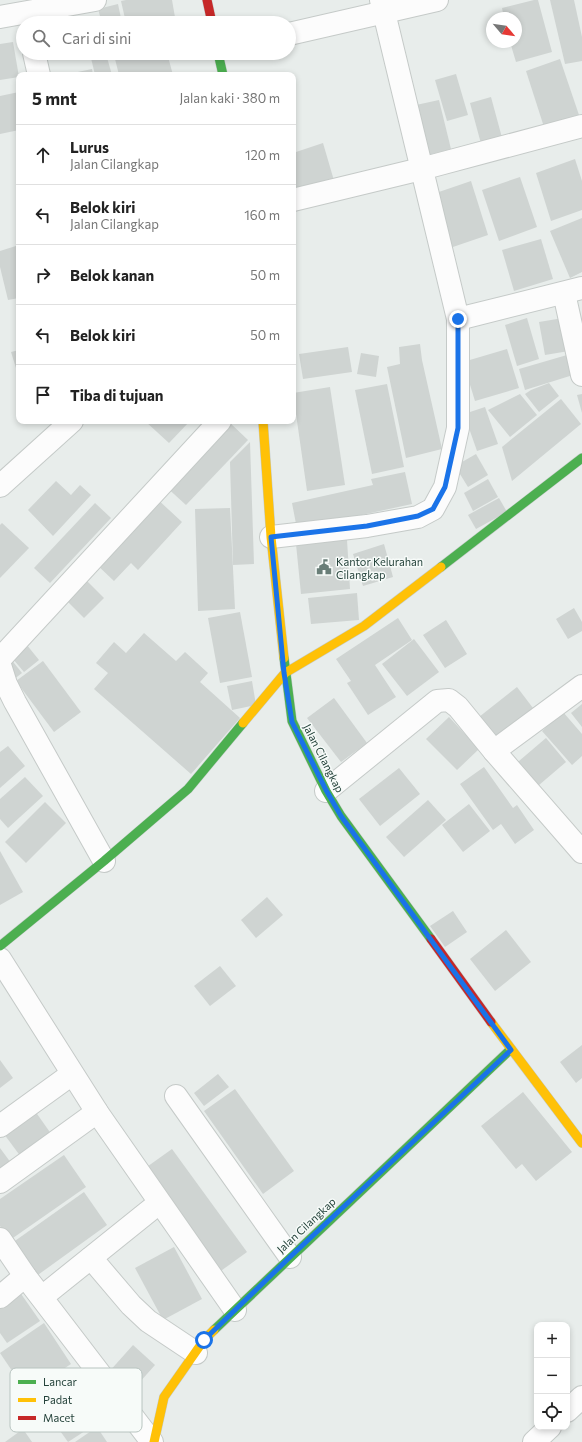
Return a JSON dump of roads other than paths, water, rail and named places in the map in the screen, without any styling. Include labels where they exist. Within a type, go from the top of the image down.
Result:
[{"type":"street","points":[[0,17],[95,0]]},
{"type":"street","points":[[207,0],[210,16]]},
{"type":"street","points":[[296,32],[383,6],[437,0]]},
{"type":"street","points":[[271,537],[367,526],[418,516],[433,509],[445,487],[458,428],[458,319],[383,6]]},
{"type":"street","points":[[36,60],[38,72]]},
{"type":"street","points":[[220,60],[222,72]]},
{"type":"street","points":[[296,199],[421,169],[582,126]]},
{"type":"street","points":[[458,319],[573,291],[582,375]]},
{"type":"street","points":[[0,486],[69,424]]},
{"type":"street","points":[[0,659],[217,424]]},
{"type":"street","name":"Jalan Cilangkap","points":[[263,424],[271,537],[284,673],[292,722],[326,790],[341,816],[511,1050],[582,1143]]},
{"type":"street","points":[[0,946],[104,862],[188,788],[284,673],[364,626],[582,458]]},
{"type":"street","points":[[0,666],[6,684],[15,702],[104,862]]},
{"type":"street","points":[[494,751],[582,686]]},
{"type":"street","points":[[326,790],[437,701],[449,700],[458,707],[494,751],[582,852]]},
{"type":"street","points":[[0,959],[97,1112],[235,1310]]},
{"type":"street","name":"Jalan Cilangkap","points":[[153,1442],[164,1398],[204,1340],[290,1257],[511,1050]]},
{"type":"street","points":[[0,1126],[72,1074]]},
{"type":"street","points":[[176,1096],[290,1257]]},
{"type":"street","points":[[0,1182],[97,1112]]},
{"type":"street","points":[[42,1297],[160,1203]]},
{"type":"street","points":[[0,1239],[25,1276],[96,1368]]},
{"type":"street","points":[[91,1258],[131,1305],[148,1321],[196,1353]]},
{"type":"street","points":[[0,1296],[25,1276]]},
{"type":"street","points":[[570,1408],[582,1397]]},
{"type":"street","points":[[142,1428],[153,1442]]},
{"type":"street","points":[[534,1442],[547,1430]]},
{"type":"place","name":"Kantor Kelurahan Cilangkap","points":[[324,567]]}]
